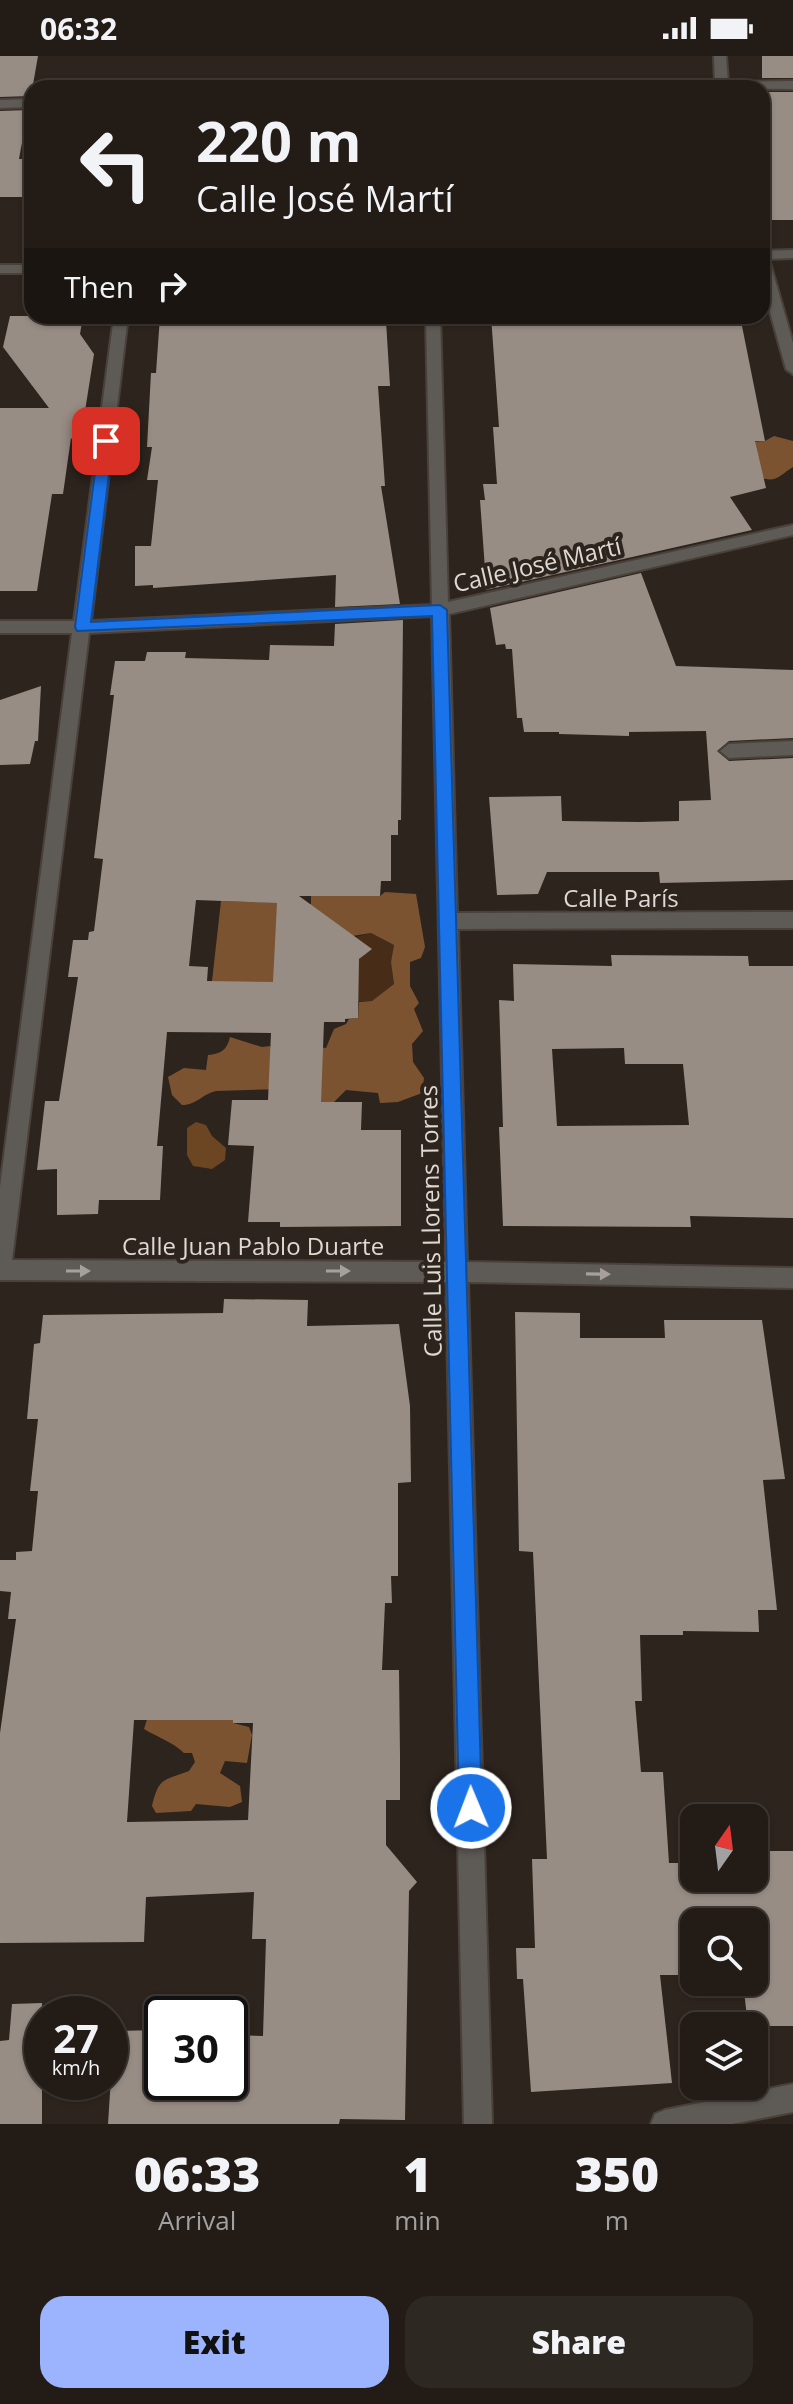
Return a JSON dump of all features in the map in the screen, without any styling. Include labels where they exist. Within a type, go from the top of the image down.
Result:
[{"type":"street","points":[[720,56],[722,80]]},
{"type":"street","points":[[770,85],[793,85]]},
{"type":"street","points":[[0,104],[24,103]]},
{"type":"street","points":[[770,255],[793,254]]},
{"type":"street","points":[[0,269],[24,269]]},
{"type":"street","points":[[770,285],[793,369]]},
{"type":"street","points":[[0,1270],[120,324]]},
{"type":"street","name":"Calle Luis Llorens Torres","points":[[433,324],[478,2124]]},
{"type":"street","name":"Calle José Martí","points":[[0,627],[83,627],[440,610],[793,530]]},
{"type":"street","points":[[729,751],[793,748]]},
{"type":"street","name":"Calle París","points":[[448,921],[793,920]]},
{"type":"street","name":"Calle Juan Pablo Duarte","points":[[0,1270],[457,1272],[793,1278]]},
{"type":"street","points":[[665,2124],[793,2098]]},
{"type":"shaded area","points":[[774,436],[793,441],[793,467],[779,477],[762,478],[751,442],[765,441]]},
{"type":"shaded area","points":[[385,892],[416,894],[425,947],[421,958],[410,962],[410,986],[419,1003],[414,1009],[423,1031],[412,1044],[413,1062],[424,1078],[422,1093],[398,1102],[380,1103],[378,1093],[346,1090],[331,1105],[317,1109],[283,1089],[216,1091],[182,1105],[172,1095],[168,1077],[184,1068],[206,1070],[208,1055],[223,1050],[230,1037],[262,1047],[270,1046],[278,1058],[317,1047],[326,1048],[334,1029],[346,1024],[349,1019],[358,1018],[359,1002],[372,1001],[394,984],[391,962],[394,945],[371,933],[346,937],[273,997],[212,981],[221,901],[311,904],[311,896],[380,896]]},
{"type":"shaded area","points":[[371,933],[394,945],[391,962],[394,984],[372,1001],[347,1001],[357,961],[364,955],[365,944],[356,937]]},
{"type":"shaded area","points":[[196,1122],[206,1125],[212,1136],[226,1148],[225,1160],[212,1169],[193,1166],[187,1155],[187,1128]]},
{"type":"shaded area","points":[[235,1633],[233,1723],[249,1727],[252,1735],[247,1763],[225,1761],[220,1773],[240,1786],[242,1802],[230,1807],[196,1804],[191,1811],[156,1813],[152,1806],[163,1781],[189,1771],[195,1762],[192,1753],[184,1753],[144,1729],[149,1713],[165,1720],[198,1720]]},
{"type":"building","points":[[0,56],[38,56],[34,80],[24,80],[24,96],[0,97]]},
{"type":"building","points":[[762,56],[793,56],[793,78],[762,78]]},
{"type":"building","points":[[770,92],[793,92],[793,220],[770,220]]},
{"type":"building","points":[[24,110],[19,159],[24,159],[24,197],[0,197],[0,111]]},
{"type":"building","points":[[10,316],[24,316],[24,324],[82,324],[80,334],[94,354],[79,449],[71,438],[63,494],[52,494],[37,591],[0,591],[0,408],[49,408],[3,347]]},
{"type":"building","points":[[159,324],[386,324],[390,386],[378,386],[385,486],[381,486],[400,604],[335,607],[336,575],[153,588],[153,585],[135,586],[135,546],[151,546],[158,480],[147,480],[152,447],[147,447],[151,373],[156,373]]},
{"type":"building","points":[[492,324],[742,324],[765,441],[755,441],[766,488],[730,497],[752,530],[486,590],[478,570],[485,569],[480,500],[485,500],[483,484],[497,484],[493,427],[499,427]]},
{"type":"building","points":[[641,573],[676,666],[793,670],[793,738],[729,741],[717,751],[729,761],[793,758],[793,880],[660,883],[659,872],[547,872],[538,894],[497,895],[489,797],[561,796],[562,821],[679,821],[679,801],[711,800],[706,731],[629,732],[629,736],[524,732],[522,718],[517,718],[512,649],[506,649],[505,644],[496,645],[490,608]]},
{"type":"building","points":[[403,620],[401,820],[398,820],[398,835],[391,835],[391,881],[381,881],[380,896],[299,896],[372,949],[359,959],[358,1018],[345,1019],[345,1022],[324,1022],[321,1102],[362,1102],[361,1130],[401,1130],[401,1226],[280,1227],[280,1222],[248,1222],[254,1146],[228,1145],[232,1100],[268,1100],[271,1033],[167,1032],[157,1146],[163,1146],[160,1200],[99,1200],[98,1214],[57,1215],[57,1169],[37,1170],[45,1101],[59,1101],[78,977],[68,977],[73,940],[88,940],[89,932],[94,931],[103,859],[94,858],[114,695],[110,695],[115,661],[145,661],[147,652],[186,652],[185,658],[269,660],[270,645],[334,646],[335,624]],"holes":[[[196,900],[277,903],[273,982],[207,981],[208,967],[189,966]]]},
{"type":"building","points":[[41,686],[38,741],[35,741],[30,764],[0,765],[0,700]]},
{"type":"building","points":[[611,955],[748,956],[749,966],[793,966],[793,1218],[690,1216],[691,1227],[503,1226],[499,1000],[514,1001],[513,964],[612,966]],"holes":[[[624,1048],[625,1064],[683,1064],[689,1125],[557,1126],[552,1049]]]},
{"type":"building","points":[[224,1299],[308,1300],[307,1326],[399,1324],[410,1406],[411,1482],[398,1483],[398,1576],[391,1576],[392,1603],[385,1603],[382,1670],[399,1670],[400,1800],[386,1800],[386,1845],[417,1882],[409,1891],[405,2120],[340,2119],[339,2124],[108,2124],[110,2100],[128,2100],[128,2031],[144,2030],[144,2100],[248,2100],[248,2036],[263,2036],[266,1939],[252,1939],[254,1892],[146,1897],[144,1942],[0,1943],[0,1733],[16,1619],[8,1619],[11,1592],[0,1591],[0,1560],[16,1560],[16,1552],[32,1551],[38,1491],[30,1491],[38,1419],[27,1419],[34,1344],[40,1343],[43,1315],[223,1313]],"holes":[[[134,1720],[233,1720],[233,1723],[253,1723],[248,1820],[127,1822]]]},
{"type":"building","points":[[515,1312],[580,1313],[580,1338],[665,1338],[664,1320],[762,1320],[785,1479],[763,1480],[777,1610],[758,1610],[759,1632],[683,1631],[683,1635],[640,1635],[642,1701],[635,1701],[641,1772],[663,1772],[669,1863],[680,1863],[680,1892],[768,1892],[768,1851],[793,1851],[793,2026],[768,2026],[768,2012],[746,2012],[745,1996],[768,1996],[768,1908],[680,1908],[680,1975],[660,1975],[672,2083],[531,2092],[523,1979],[517,1979],[516,1948],[535,1948],[532,1859],[547,1859],[533,1552],[519,1551]]},
{"type":"building","points":[[12,2004],[24,2004],[24,2100],[42,2100],[42,2124],[0,2124],[0,2041],[9,2040]]},
{"type":"route","points":[[106,441],[83,627],[440,610],[471,1808]]}]
